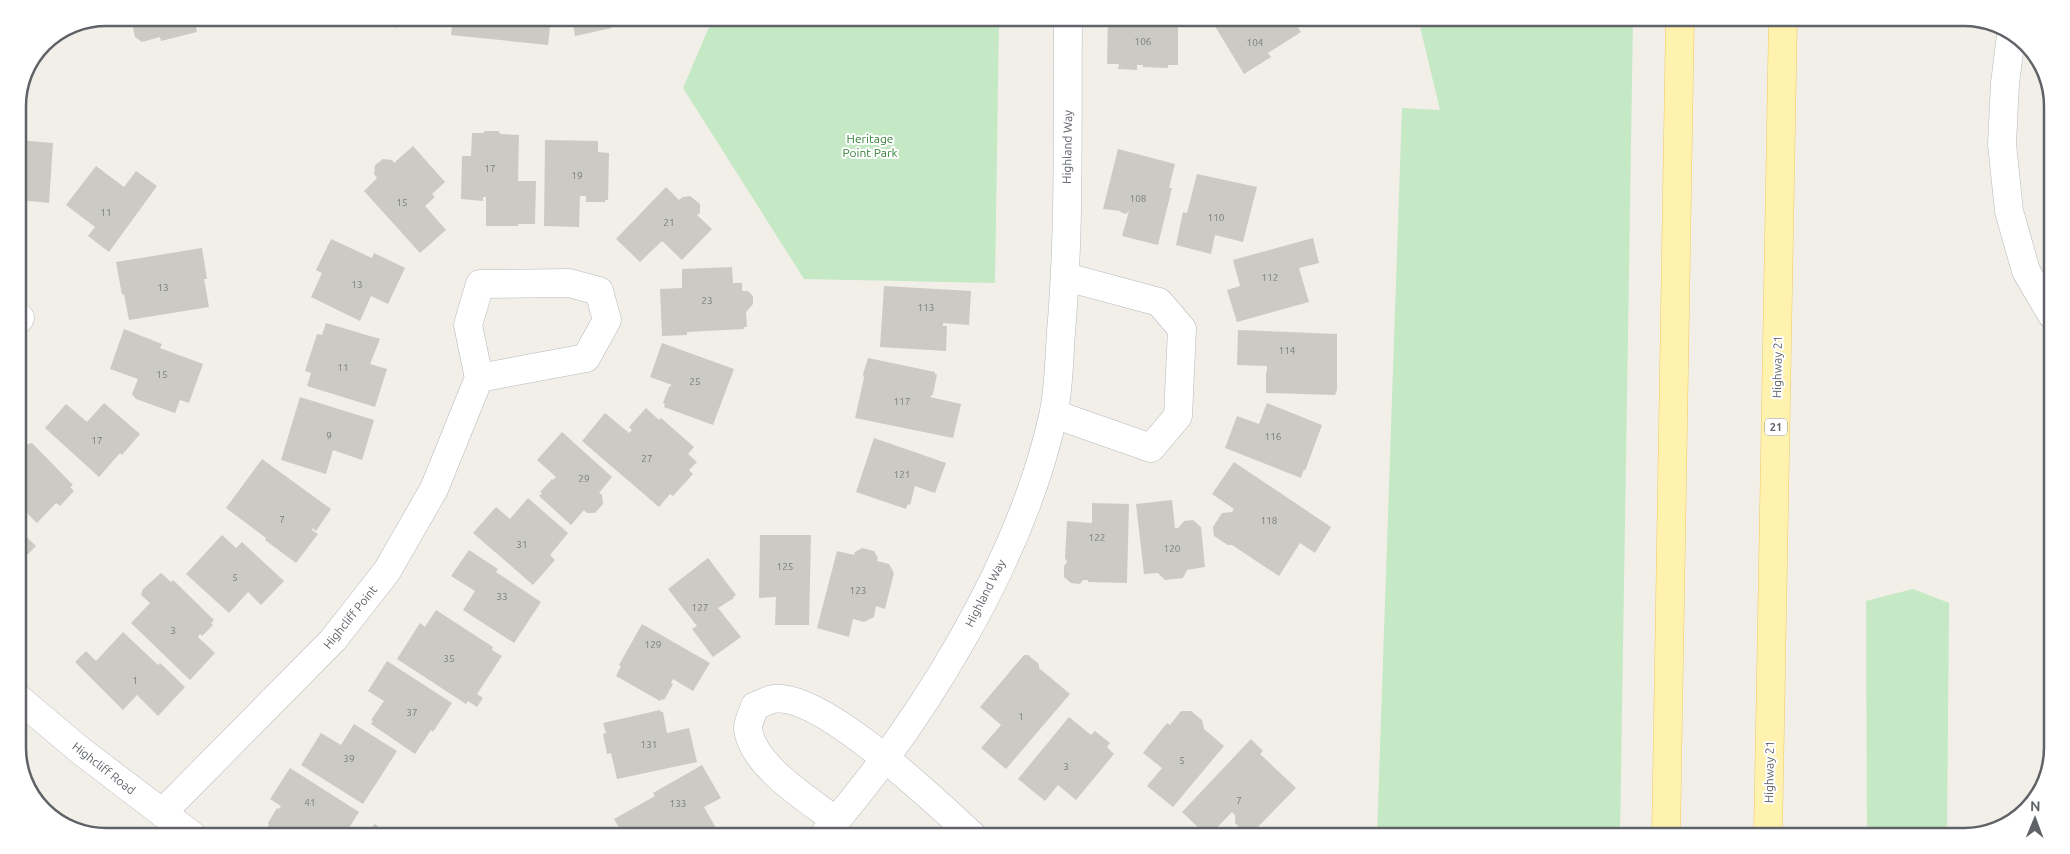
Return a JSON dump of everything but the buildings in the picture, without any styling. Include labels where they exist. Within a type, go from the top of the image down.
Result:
[{"type":"main road","points":[[1666,828],[1680,26]]},
{"type":"main road","name":"Highway 21","points":[[1768,828],[1783,26]]},
{"type":"street","name":"Highland Way","points":[[830,828],[886,758],[940,676],[978,610],[1011,541],[1036,477],[1054,414],[1066,277],[1068,26]]},
{"type":"street","points":[[2010,42],[2005,83],[2002,144],[2009,211],[2026,272],[2044,302]]},
{"type":"street","points":[[1054,414],[1152,448],[1178,416],[1182,329],[1159,302],[1066,277]]},
{"type":"street","points":[[569,283],[599,291],[607,320],[586,358],[479,378],[468,325],[480,284],[569,283]]},
{"type":"street","name":"Highcliff Point","points":[[162,813],[333,640],[387,571],[434,489],[479,378]]},
{"type":"street","name":"Highland Way","points":[[828,828],[756,752],[748,727],[756,706],[774,699],[800,703],[827,718],[886,758]]},
{"type":"street","name":"Highcliff Road","points":[[26,705],[81,751],[182,828]]},
{"type":"street","points":[[886,758],[964,828]]},
{"type":"green space","name":"Heritage Point Park","points":[[710,26],[999,26],[995,283],[804,279],[683,88]]},
{"type":"green space","points":[[1420,26],[1633,26],[1620,828],[1377,828],[1402,108],[1440,110]]},
{"type":"green space","points":[[1913,589],[1949,603],[1947,828],[1867,828],[1866,601]]}]
